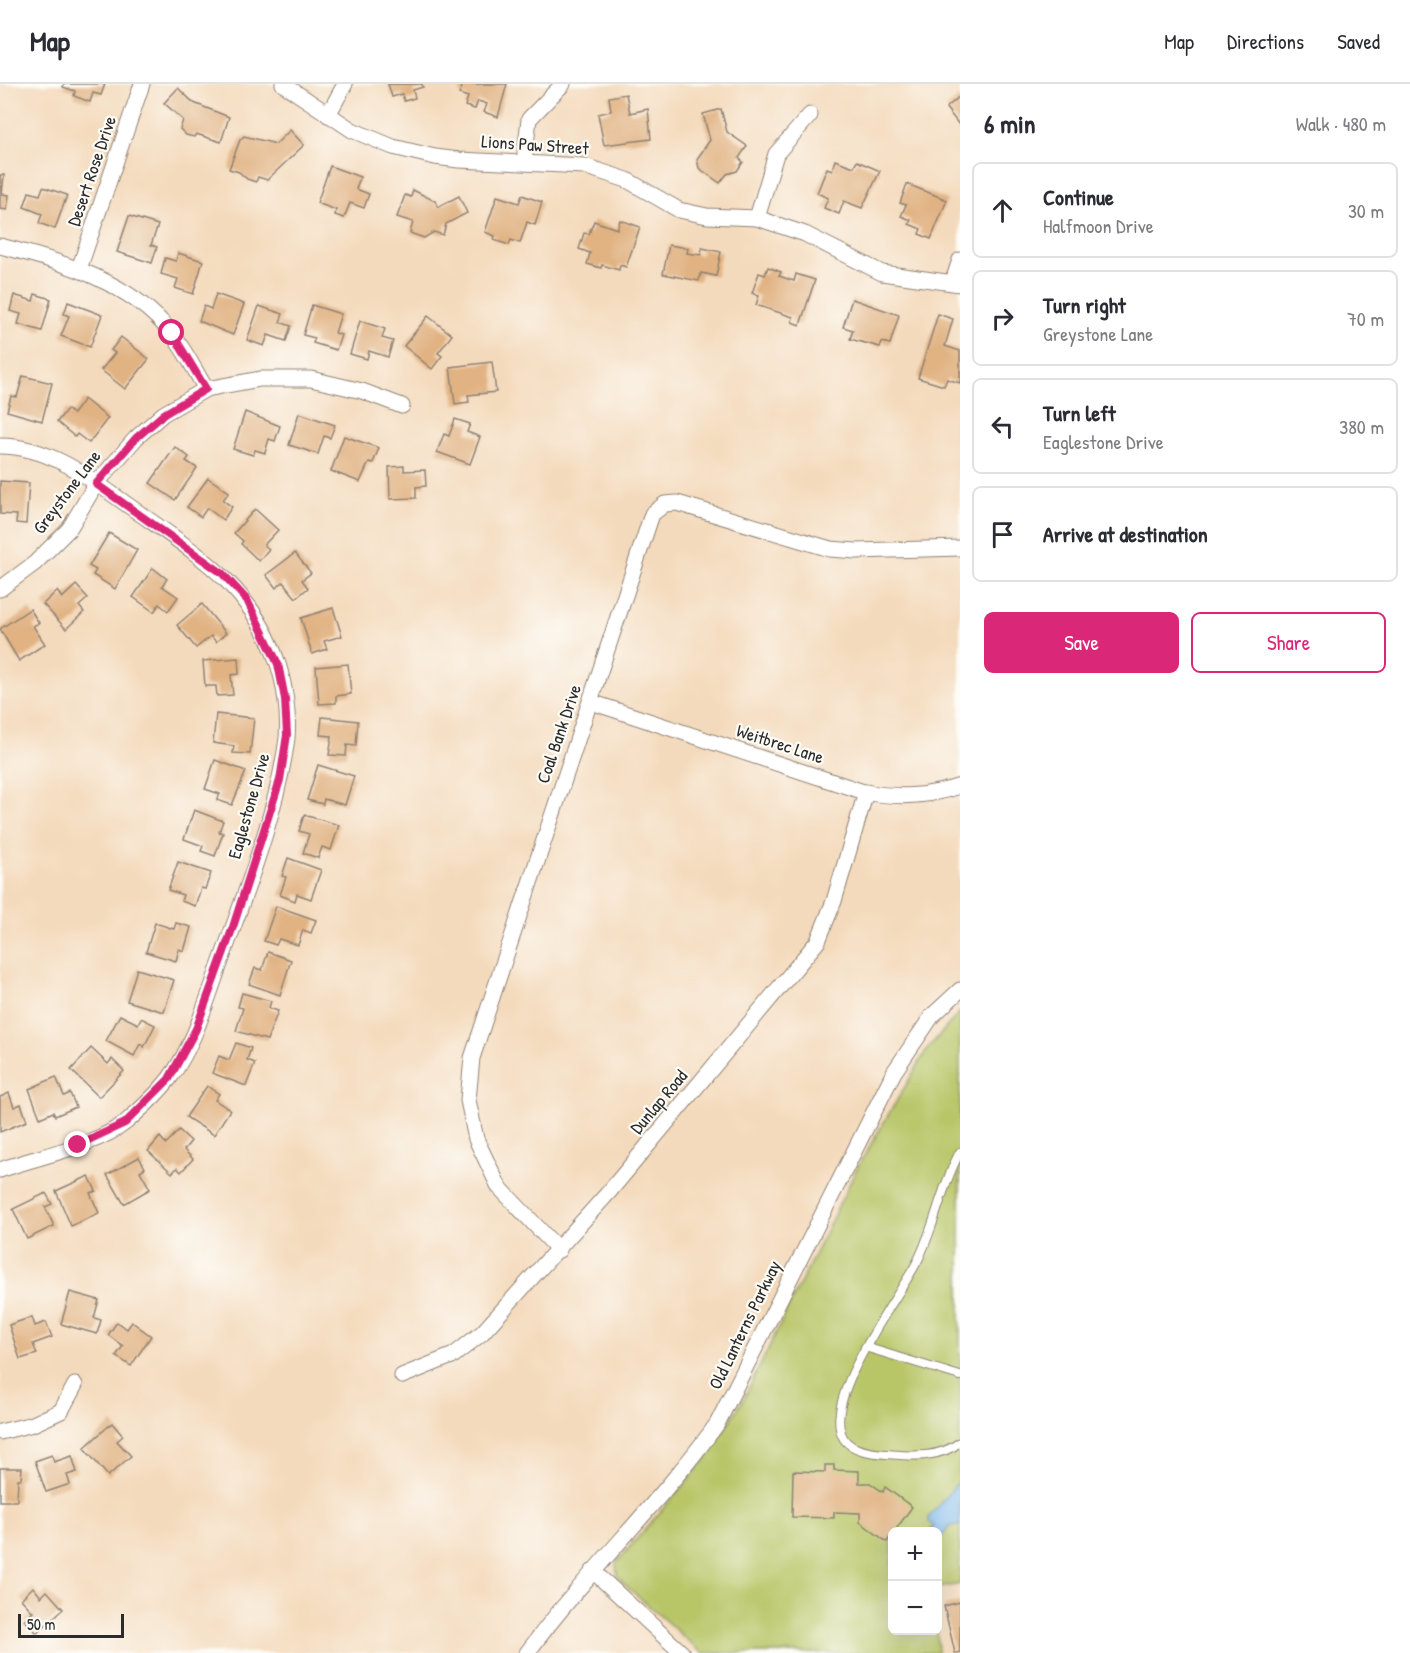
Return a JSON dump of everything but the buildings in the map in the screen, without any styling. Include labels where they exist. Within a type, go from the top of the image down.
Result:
[{"type":"street","name":"Desert Rose Drive","points":[[80,269],[142,84]]},
{"type":"street","name":"Lions Paw Street","points":[[283,84],[328,115],[371,139],[414,153],[459,160],[584,166],[627,180],[679,210],[707,216],[757,218],[806,234],[882,273],[957,283]]},
{"type":"street","points":[[328,115],[345,84]]},
{"type":"street","points":[[524,162],[529,118],[563,84]]},
{"type":"street","points":[[757,218],[776,154],[810,115]]},
{"type":"street","points":[[0,246],[80,269],[136,299],[172,333],[206,389]]},
{"type":"street","points":[[957,283],[960,260]]},
{"type":"street","name":"Greystone Lane","points":[[0,589],[35,562],[69,528],[96,484],[136,438],[164,414],[206,389],[260,380],[311,379],[362,391],[402,406]]},
{"type":"street","name":"Eaglestone Drive","points":[[0,446],[41,453],[72,468],[222,573],[247,600],[278,664],[285,699],[287,735],[280,780],[233,927],[196,1029],[169,1079],[125,1123],[78,1145],[0,1170]]},
{"type":"street","name":"Coal Bank Drive","points":[[559,1250],[499,1187],[476,1139],[468,1100],[472,1058],[652,514],[665,504],[677,503],[830,549],[856,551],[960,549]]},
{"type":"street","name":"Weitbrec Lane","points":[[591,702],[866,792],[892,797],[919,796],[960,786]]},
{"type":"street","name":"Dunlap Road","points":[[402,1376],[454,1355],[483,1333],[559,1250],[818,941],[834,901],[866,792]]},
{"type":"street","name":"Old Lanterns Parkway","points":[[527,1653],[559,1610],[690,1460],[717,1424],[894,1072],[932,1016],[960,990]]},
{"type":"street","points":[[0,1432],[33,1425],[61,1411],[75,1385]]},
{"type":"street","points":[[593,1571],[682,1653]]},
{"type":"lane","points":[[960,1152],[917,1262],[854,1369],[841,1414],[843,1437],[848,1443],[870,1452],[915,1455],[943,1452],[960,1442]]},
{"type":"lane","points":[[865,1347],[960,1376]]},
{"type":"green space","points":[[960,1012],[960,1584],[942,1587],[942,1527],[888,1527],[888,1635],[937,1635],[938,1653],[702,1653],[623,1583],[617,1576],[616,1563],[705,1460],[743,1400],[858,1166],[928,1048]]},
{"type":"water","points":[[958,1482],[960,1484],[960,1526],[950,1526],[942,1537],[942,1527],[933,1527],[929,1522],[929,1517]]},
{"type":"route","points":[[78,1145],[125,1123],[169,1079],[196,1029],[233,927],[280,780],[287,735],[285,699],[278,664],[247,600],[222,573],[96,484],[136,438],[164,414],[206,389],[172,333]]}]
